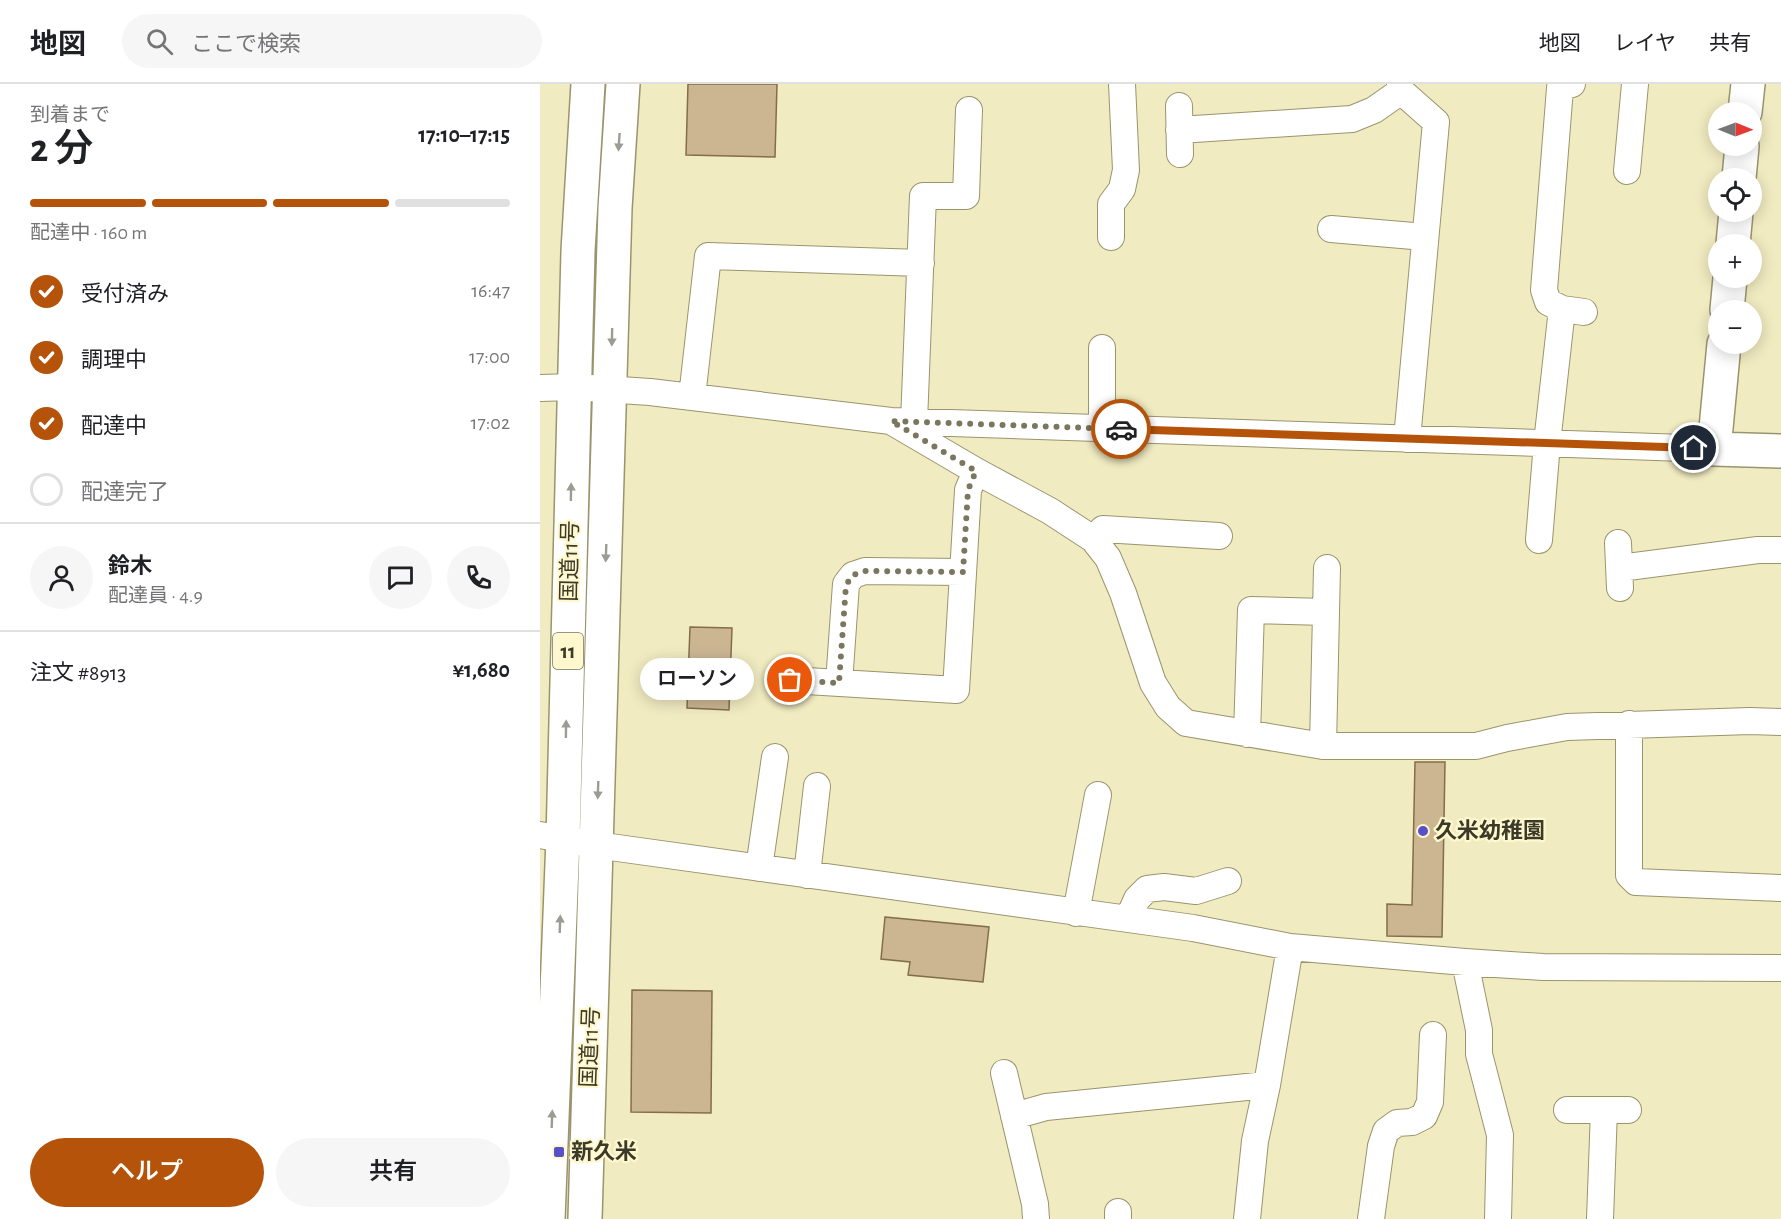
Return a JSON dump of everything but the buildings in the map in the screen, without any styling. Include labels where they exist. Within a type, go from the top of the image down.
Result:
[{"type":"main road","name":"国道11号","points":[[548,1219],[552,837],[574,387],[578,251],[588,84]]},
{"type":"main road","name":"国道11号","points":[[585,1219],[615,208],[623,84]]},
{"type":"main road","points":[[1746,102],[1748,84]]},
{"type":"main road","points":[[1723,354],[1714,449],[1781,451]]},
{"type":"street","points":[[1111,237],[1112,204],[1122,189],[1126,170],[1122,84]]},
{"type":"street","points":[[1539,540],[1546,443],[1573,310],[1548,302],[1544,290],[1560,88],[1572,84]]},
{"type":"street","points":[[1627,171],[1635,84]]},
{"type":"street","points":[[1179,130],[1352,119],[1374,110],[1400,87],[1436,122],[1407,439]]},
{"type":"street","points":[[903,422],[921,263],[923,196],[966,196],[969,110]]},
{"type":"street","points":[[1331,229],[1425,237]]},
{"type":"street","points":[[692,397],[708,256],[921,263]]},
{"type":"street","points":[[1102,348],[1102,429]]},
{"type":"street","points":[[540,388],[611,389],[903,422],[1714,449]]},
{"type":"street","points":[[903,422],[976,471],[1050,511],[1093,539],[1108,558],[1123,593],[1152,683],[1168,707],[1186,723],[1323,746],[1476,746],[1568,727],[1781,722]]},
{"type":"street","points":[[790,680],[956,690],[968,490],[976,471]]},
{"type":"street","points":[[1093,539],[1103,529],[1219,536]]},
{"type":"street","points":[[1619,566],[1758,550],[1781,550]]},
{"type":"street","points":[[1323,746],[1327,568]]},
{"type":"street","points":[[839,683],[846,585],[853,575],[865,571],[963,572]]},
{"type":"street","points":[[1247,734],[1251,610],[1326,612]]},
{"type":"street","points":[[1629,724],[1629,875],[1636,882],[1781,888]]},
{"type":"street","points":[[759,868],[775,757]]},
{"type":"street","points":[[807,875],[818,786]]},
{"type":"street","points":[[1076,913],[1098,795]]},
{"type":"street","points":[[552,837],[1193,928],[1290,946],[1543,967],[1781,968]]},
{"type":"street","points":[[1128,920],[1137,899],[1147,889],[1164,887],[1196,891],[1227,881]]},
{"type":"street","points":[[1246,1219],[1255,1141],[1267,1085],[1290,946]]},
{"type":"street","points":[[1465,962],[1479,1030],[1479,1054],[1500,1135],[1498,1219]]},
{"type":"street","points":[[1371,1219],[1381,1146],[1386,1131],[1397,1123],[1412,1122],[1425,1116],[1430,1102],[1433,1035]]},
{"type":"street","points":[[1004,1073],[1035,1204],[1036,1219]]},
{"type":"street","points":[[1014,1116],[1046,1107],[1267,1085]]},
{"type":"street","points":[[1567,1110],[1616,1110],[1600,1219]]},
{"type":"way so far","points":[[790,680],[839,683],[846,585],[853,575],[865,571],[963,572],[968,490],[976,471],[891,421],[1121,429]]},
{"type":"place","name":"ローソン","points":[[790,680]]},
{"type":"place","name":"久米幼稚園","points":[[1423,831]]},
{"type":"place","name":"新久米","points":[[559,1152]]},
{"type":"route","points":[[1121,429],[1694,448]]}]
